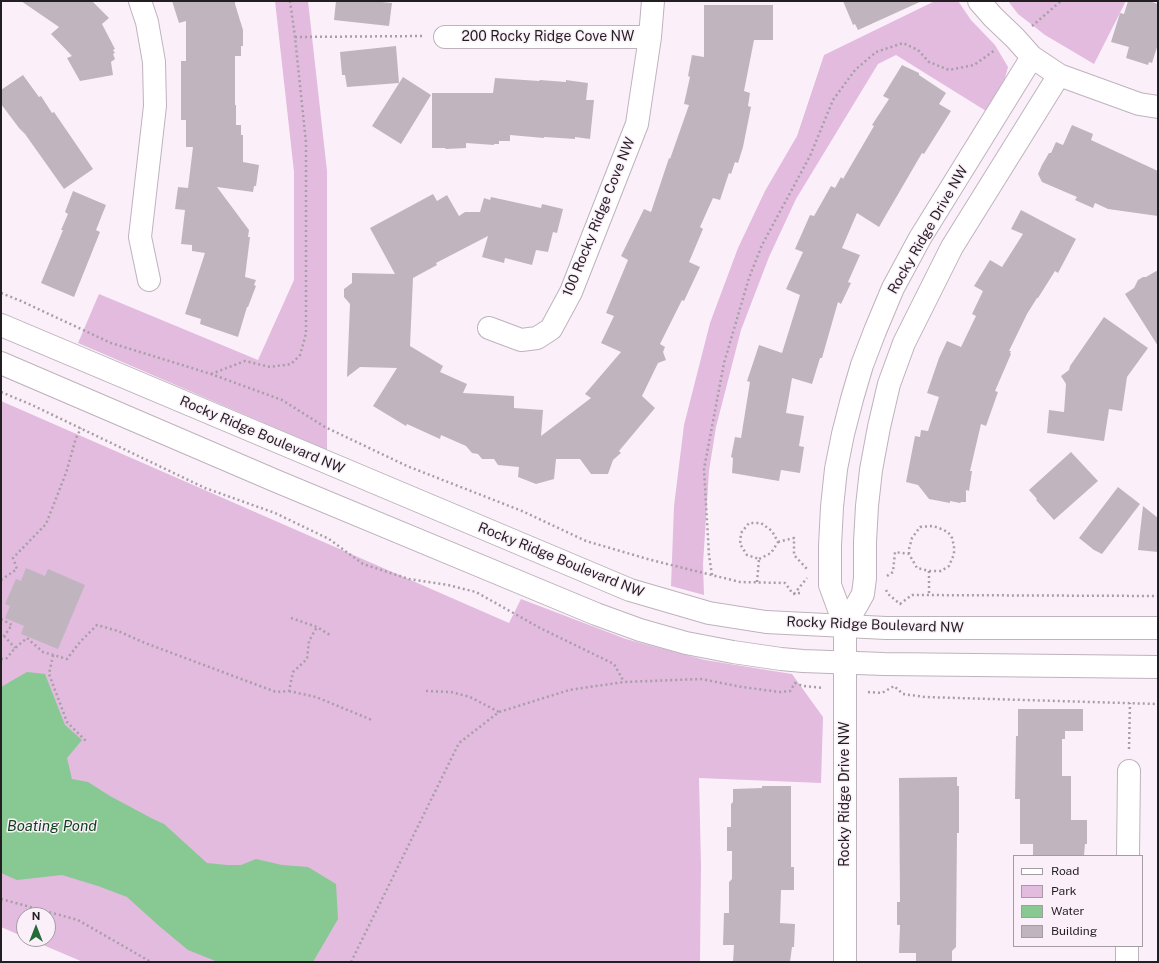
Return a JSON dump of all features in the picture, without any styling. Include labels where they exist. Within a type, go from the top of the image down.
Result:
[{"type":"street","points":[[140,1],[147,22],[154,62],[155,106],[140,237],[149,280]]},
{"type":"street","name":"100 Rocky Ridge Cove NW","points":[[489,328],[521,340],[537,338],[551,329],[571,292],[637,124],[650,37],[653,1]]},
{"type":"street","points":[[979,1],[1032,57],[1059,75],[1139,104],[1158,107]]},
{"type":"street","name":"200 Rocky Ridge Cove NW","points":[[445,37],[650,37]]},
{"type":"street","name":"Rocky Ridge Drive NW","points":[[845,962],[845,626],[830,585],[832,508],[836,469],[843,434],[862,364],[893,288],[920,238],[1032,57]]},
{"type":"street","name":"Rocky Ridge Drive NW","points":[[845,626],[863,594],[865,578],[866,520],[871,470],[889,384],[904,343],[952,247],[1059,75]]},
{"type":"street","name":"Rocky Ridge Boulevard NW","points":[[1,325],[630,590],[709,613],[766,622],[886,628],[1158,628]]},
{"type":"street","points":[[875,331],[904,343]]},
{"type":"street","points":[[1,363],[276,481],[596,614],[640,630],[679,641],[733,652],[781,659],[884,664],[1158,667]]},
{"type":"street","points":[[1128,855],[1129,771]]},
{"type":"street","points":[[1127,947],[1127,962]]},
{"type":"path","points":[[211,374],[245,361],[270,367],[291,364],[300,355],[306,334],[306,143],[290,1]]},
{"type":"path","points":[[712,576],[709,555],[704,469],[724,363],[749,278],[762,245],[810,156],[833,100],[854,70],[876,52],[903,43],[918,50],[929,62],[949,70],[974,65],[1033,25],[1061,1]]},
{"type":"path","points":[[295,37],[445,37]]},
{"type":"path","points":[[1,293],[111,343],[211,374],[282,400],[325,427],[406,466],[522,511],[586,541],[712,576],[740,582],[785,583],[794,594]]},
{"type":"path","points":[[1,392],[81,428],[205,488],[275,513],[329,539],[363,564],[409,579],[448,585],[476,592],[540,628],[614,664],[624,682]]},
{"type":"path","points":[[1,580],[17,569],[13,558],[46,524],[66,472],[76,438],[81,428]]},
{"type":"path","points":[[778,542],[772,531],[761,523],[749,523],[740,533],[740,544],[748,555],[759,559],[771,553],[778,542],[794,538],[794,555],[811,573],[794,594]]},
{"type":"path","points":[[933,526],[948,532],[952,538],[954,554],[949,566],[941,571],[929,571],[917,568],[909,554],[909,549],[912,538],[920,527],[933,526]]},
{"type":"path","points":[[895,552],[909,554]]},
{"type":"path","points":[[757,582],[759,559]]},
{"type":"path","points":[[929,571],[929,595]]},
{"type":"path","points":[[794,594],[800,593]]},
{"type":"path","points":[[888,594],[900,604],[912,595],[1158,596]]},
{"type":"path","points":[[291,618],[317,627],[330,635]]},
{"type":"path","points":[[1,619],[12,625],[2,637],[15,648]]},
{"type":"path","points":[[1,659],[6,659],[15,648],[27,638],[43,652],[67,659],[80,642],[97,625],[118,631],[145,643],[276,692],[289,691],[316,697],[372,720]]},
{"type":"path","points":[[289,691],[293,672],[307,659],[309,641],[317,627]]},
{"type":"path","points":[[54,655],[49,674],[67,722],[88,742]]},
{"type":"path","points":[[351,962],[458,743],[498,712],[569,690],[624,682],[701,679],[742,687],[780,692],[790,691],[795,683],[803,686]]},
{"type":"path","points":[[882,693],[894,686],[903,694],[925,697],[1158,704]]},
{"type":"path","points":[[426,691],[451,692],[470,697],[498,712]]},
{"type":"path","points":[[1129,771],[1130,703]]},
{"type":"path","points":[[1,899],[78,920],[151,962]]},
{"type":"green space","points":[[275,1],[308,1],[327,171],[327,450],[78,343],[99,294],[258,360],[294,280],[294,172]]},
{"type":"green space","points":[[935,1],[958,1],[971,20],[995,45],[1008,67],[1005,78],[986,111],[896,55],[878,64],[796,199],[769,257],[741,330],[716,427],[709,471],[703,564],[704,595],[671,586],[674,506],[684,425],[710,323],[738,248],[765,191],[797,136],[824,55]]},
{"type":"green space","points":[[1008,1],[1126,1],[1094,64],[1045,35],[1018,14]]},
{"type":"green space","points":[[1,401],[509,623],[521,599],[626,639],[705,660],[792,674],[823,717],[821,783],[699,778],[701,865],[700,962],[83,962],[48,947],[56,947],[56,907],[16,907],[16,934],[1,927]]},
{"type":"water","name":"Boating Pond","points":[[27,672],[45,674],[65,725],[82,740],[67,758],[72,779],[88,782],[110,796],[164,824],[207,863],[241,865],[256,859],[282,865],[308,867],[336,884],[338,919],[313,962],[218,962],[188,950],[127,897],[62,875],[17,880],[1,873],[1,687]]},
{"type":"building","points":[[21,1],[92,1],[109,18],[102,24],[115,49],[113,50],[115,53],[113,54],[115,59],[111,62],[113,75],[80,81],[67,58],[72,56],[51,34],[59,27]]},
{"type":"building","points":[[172,1],[235,1],[243,30],[243,46],[241,46],[241,56],[235,56],[236,125],[241,125],[241,135],[243,135],[243,162],[259,165],[256,186],[254,186],[253,192],[217,187],[249,230],[248,237],[250,237],[245,277],[256,280],[254,285],[256,286],[247,307],[238,337],[200,324],[201,319],[185,314],[205,253],[192,251],[192,245],[181,244],[185,210],[175,209],[178,187],[188,188],[193,147],[186,147],[186,120],[181,120],[181,61],[186,61],[186,21],[179,23]]},
{"type":"building","points":[[336,1],[371,1],[392,3],[389,26],[334,20]]},
{"type":"building","points":[[843,1],[922,1],[858,30],[855,24],[853,25]]},
{"type":"building","points":[[1128,1],[1149,1],[1158,4],[1158,44],[1152,63],[1149,62],[1148,65],[1126,58],[1129,47],[1111,42],[1120,13],[1124,14]]},
{"type":"building","points":[[704,5],[773,5],[773,40],[754,40],[744,91],[750,93],[748,106],[751,107],[743,147],[738,163],[735,162],[731,174],[729,173],[720,200],[713,198],[700,227],[703,229],[689,262],[700,267],[684,301],[682,300],[660,344],[665,347],[663,352],[666,360],[658,363],[642,396],[655,408],[619,451],[621,453],[613,460],[608,474],[591,474],[580,459],[556,459],[554,479],[536,484],[518,477],[519,467],[498,465],[494,459],[482,459],[478,454],[472,453],[466,446],[441,435],[440,439],[407,424],[406,426],[373,406],[397,368],[360,367],[347,377],[350,304],[344,297],[344,289],[352,283],[352,273],[395,274],[370,228],[433,194],[437,201],[447,195],[459,216],[465,212],[480,212],[484,198],[490,200],[491,197],[541,208],[542,204],[563,209],[557,233],[553,232],[548,252],[536,250],[532,265],[505,258],[504,263],[482,257],[488,236],[436,263],[437,265],[413,278],[410,346],[443,366],[440,372],[467,384],[463,393],[514,396],[514,408],[543,410],[541,436],[591,398],[585,394],[621,352],[601,343],[614,316],[606,313],[628,260],[621,256],[644,209],[651,212],[689,105],[684,104],[690,77],[688,76],[692,55],[704,57]]},
{"type":"building","points":[[396,46],[399,83],[347,87],[345,75],[342,75],[340,52]]},
{"type":"building","points":[[902,65],[919,73],[919,75],[946,93],[939,104],[951,111],[924,154],[922,153],[879,227],[857,213],[842,248],[860,255],[848,282],[851,283],[841,304],[838,302],[822,358],[820,358],[812,384],[792,378],[786,413],[804,416],[799,446],[804,447],[800,473],[781,470],[779,481],[732,473],[733,458],[731,457],[735,437],[741,438],[750,382],[747,381],[759,345],[782,353],[800,295],[786,289],[803,252],[795,249],[810,215],[814,216],[831,186],[835,188],[841,177],[843,179],[874,126],[872,125],[889,99],[883,96]]},
{"type":"building","points":[[23,75],[39,97],[41,96],[52,113],[54,112],[93,169],[64,189],[25,134],[1,104],[1,90]]},
{"type":"building","points":[[403,77],[431,95],[401,144],[372,126]]},
{"type":"building","points":[[495,78],[566,82],[566,80],[588,83],[586,100],[594,100],[590,139],[575,137],[575,139],[544,138],[510,135],[510,141],[499,141],[499,144],[494,145],[466,143],[466,148],[432,148],[432,93],[493,93]]},
{"type":"building","points":[[1072,125],[1093,134],[1091,140],[1158,171],[1158,216],[1108,209],[1095,203],[1093,208],[1075,200],[1077,197],[1042,182],[1038,174],[1042,165],[1049,153],[1051,153],[1056,142],[1063,145]]},
{"type":"building","points":[[73,191],[106,205],[96,230],[100,232],[74,297],[41,283],[63,230],[61,230],[68,214],[65,212]]},
{"type":"building","points":[[1021,210],[1076,239],[1058,273],[1055,271],[1027,314],[1009,351],[1011,351],[1011,354],[995,391],[998,392],[986,426],[981,424],[970,471],[972,471],[969,491],[966,490],[966,502],[960,503],[950,501],[950,503],[929,499],[918,485],[906,482],[915,436],[920,437],[921,430],[928,431],[939,397],[927,393],[939,358],[947,341],[961,347],[976,316],[972,314],[983,291],[974,286],[990,260],[1002,267],[1023,234],[1011,229]]},
{"type":"building","points":[[1158,270],[1158,346],[1125,294],[1134,288],[1138,280]]},
{"type":"building","points":[[1104,317],[1148,348],[1127,377],[1122,411],[1109,409],[1104,441],[1047,433],[1049,410],[1064,412],[1066,384],[1061,376],[1069,370],[1070,366]]},
{"type":"building","points":[[1071,452],[1098,481],[1054,520],[1029,490]]},
{"type":"building","points":[[1118,487],[1140,504],[1102,554],[1094,550],[1079,538]]},
{"type":"building","points":[[1143,506],[1158,518],[1158,552],[1138,550]]},
{"type":"building","points":[[26,568],[45,576],[48,569],[85,585],[58,649],[21,634],[24,626],[5,618],[10,606],[5,604],[16,579],[21,581]]},
{"type":"building","points":[[1018,709],[1083,709],[1083,731],[1065,731],[1065,739],[1062,739],[1062,776],[1071,776],[1071,820],[1087,820],[1087,844],[1085,844],[1084,855],[1033,855],[1033,844],[1020,844],[1020,799],[1015,799],[1016,736],[1018,736]]},
{"type":"building","points":[[957,777],[957,786],[959,786],[959,833],[957,833],[956,947],[952,951],[952,962],[916,962],[916,953],[899,953],[900,925],[897,925],[897,902],[900,902],[899,778]]},
{"type":"building","points":[[762,786],[791,786],[791,867],[794,867],[794,890],[781,890],[780,923],[795,924],[794,947],[792,947],[790,962],[733,962],[734,945],[723,945],[724,913],[729,913],[729,882],[732,879],[732,851],[727,851],[727,827],[731,827],[731,804],[733,802],[733,789],[762,788]]}]
